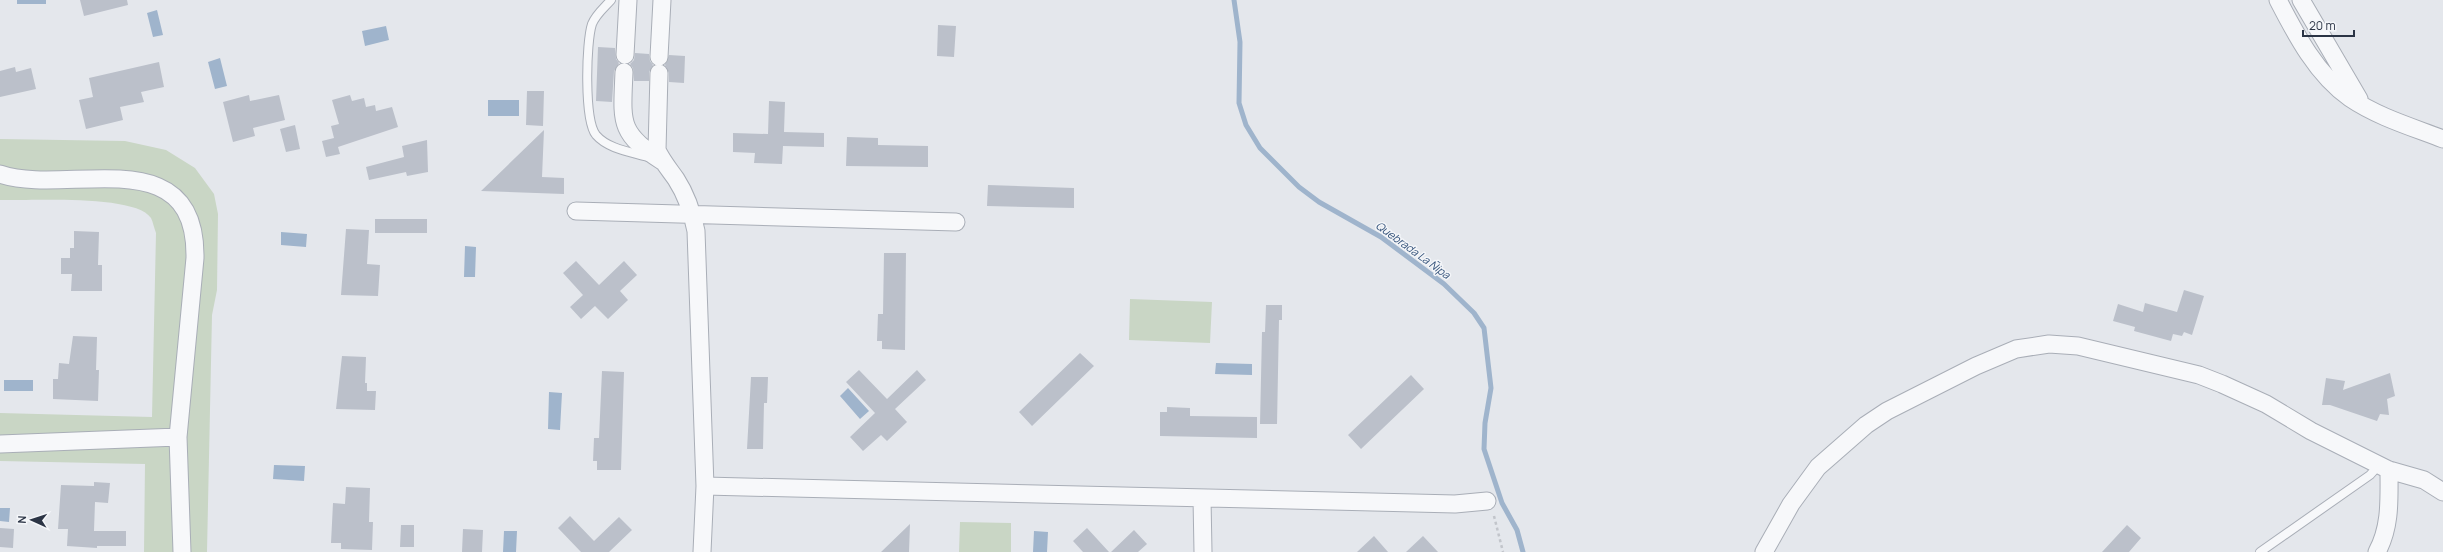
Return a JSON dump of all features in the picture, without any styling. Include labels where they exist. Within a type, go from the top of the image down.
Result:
[{"type":"street","points":[[628,0],[624,64],[623,122],[630,136],[643,149],[662,161]]},
{"type":"street","points":[[662,0],[656,135],[658,150],[662,161],[683,191],[693,214],[696,231],[705,486],[702,552]]},
{"type":"street","points":[[2278,0],[2294,31],[2314,61],[2341,91],[2380,115],[2443,139]]},
{"type":"street","points":[[2301,0],[2362,105]]},
{"type":"street","points":[[0,174],[20,178],[138,180],[165,192],[185,211],[193,230],[195,258],[178,437],[182,552]]},
{"type":"street","points":[[576,212],[956,222]]},
{"type":"street","points":[[1764,552],[1791,504],[1818,467],[1866,424],[1892,408],[1976,366],[2016,349],[2034,345],[2061,344],[2078,346],[2199,376],[2260,401],[2384,468],[2424,480],[2443,492]]},
{"type":"street","points":[[0,444],[178,437]]},
{"type":"street","points":[[2377,552],[2385,534],[2388,520],[2384,468]]},
{"type":"street","points":[[705,486],[1455,504],[1487,501]]},
{"type":"street","points":[[1202,498],[1203,552]]},
{"type":"lane","points":[[611,0],[597,15],[591,29],[588,93],[589,122],[596,135],[609,145],[662,161]]},
{"type":"lane","points":[[2260,552],[2370,475],[2384,468]]},
{"type":"path","points":[[1487,501],[1496,522],[1503,552]]},
{"type":"green space","points":[[0,139],[125,141],[166,150],[195,168],[214,194],[218,214],[217,290],[212,315],[207,552],[144,552],[145,464],[0,461],[0,413],[152,417],[156,233],[151,218],[141,210],[125,205],[80,200],[0,200]]},
{"type":"green space","points":[[1130,299],[1212,302],[1210,343],[1129,340]]},
{"type":"green space","points":[[960,522],[1011,523],[1011,552],[959,552]]},
{"type":"water","points":[[17,0],[46,0],[46,4],[17,4]]},
{"type":"water","points":[[157,10],[163,35],[153,37],[147,13]]},
{"type":"water","points":[[386,26],[389,40],[365,46],[362,31]]},
{"type":"water","points":[[220,58],[227,86],[215,89],[208,62]]},
{"type":"water","points":[[488,100],[519,100],[519,116],[488,116]]},
{"type":"water","points":[[281,232],[307,234],[306,247],[281,245]]},
{"type":"water","points":[[465,246],[476,247],[475,277],[464,277]]},
{"type":"water","points":[[1216,363],[1252,364],[1252,375],[1215,374]]},
{"type":"water","points":[[4,380],[33,380],[33,391],[4,391]]},
{"type":"water","points":[[848,388],[869,411],[860,419],[840,396]]},
{"type":"water","points":[[549,392],[562,393],[560,430],[548,429]]},
{"type":"water","points":[[274,465],[305,466],[304,481],[273,479]]},
{"type":"water","points":[[0,508],[10,508],[9,522],[0,521]]},
{"type":"water","points":[[504,531],[517,531],[516,552],[503,552]]},
{"type":"water","points":[[1034,531],[1048,532],[1047,552],[1033,552]]},
{"type":"building","points":[[80,0],[127,0],[128,5],[84,16]]},
{"type":"building","points":[[938,25],[956,26],[954,57],[937,56]]},
{"type":"building","points":[[598,47],[615,48],[616,59],[619,63],[614,71],[612,102],[596,101]]},
{"type":"building","points":[[635,53],[649,54],[650,61],[653,65],[649,72],[649,81],[634,81],[633,68],[630,64],[634,60]]},
{"type":"building","points":[[669,55],[685,56],[684,83],[669,82],[669,73],[665,65]]},
{"type":"building","points":[[159,62],[164,87],[141,92],[144,102],[120,107],[123,120],[86,129],[79,100],[93,97],[89,78]]},
{"type":"building","points":[[15,67],[16,72],[31,68],[36,89],[0,97],[0,71]]},
{"type":"building","points":[[527,91],[544,91],[543,126],[526,125]]},
{"type":"building","points":[[249,95],[250,101],[279,95],[285,120],[253,128],[255,136],[233,142],[223,102]]},
{"type":"building","points":[[350,95],[352,101],[364,98],[366,107],[375,105],[376,111],[392,107],[398,127],[338,147],[340,154],[326,157],[322,141],[334,138],[331,126],[339,124],[332,100]]},
{"type":"building","points":[[769,101],[785,102],[784,132],[824,133],[824,147],[783,146],[782,164],[754,163],[755,153],[733,152],[733,133],[768,134]]},
{"type":"building","points":[[295,125],[300,149],[286,152],[280,129]]},
{"type":"building","points":[[544,130],[542,177],[564,178],[564,194],[481,191]]},
{"type":"building","points":[[847,137],[878,138],[878,145],[928,146],[928,167],[846,166]]},
{"type":"building","points":[[427,140],[428,172],[407,176],[406,172],[369,180],[366,167],[404,157],[402,146]]},
{"type":"building","points":[[988,185],[1074,188],[1074,208],[987,206]]},
{"type":"building","points":[[375,219],[427,219],[427,233],[375,233]]},
{"type":"building","points":[[346,229],[369,230],[367,264],[380,265],[378,296],[341,295]]},
{"type":"building","points":[[74,231],[99,232],[98,265],[102,265],[102,291],[71,291],[72,274],[61,274],[61,258],[70,258],[70,248],[74,248]]},
{"type":"building","points":[[884,253],[906,253],[905,350],[882,349],[882,341],[877,341],[878,314],[883,314]]},
{"type":"building","points":[[576,261],[599,285],[624,261],[637,275],[620,291],[628,300],[608,319],[595,306],[581,319],[570,307],[583,295],[563,273]]},
{"type":"building","points":[[2184,290],[2204,296],[2192,335],[2184,332],[2182,336],[2173,334],[2171,341],[2134,331],[2135,327],[2113,321],[2118,304],[2143,312],[2145,303],[2177,312]]},
{"type":"building","points":[[1266,305],[1282,305],[1282,320],[1279,320],[1277,424],[1260,424],[1262,332],[1265,332]]},
{"type":"building","points":[[73,336],[97,337],[96,370],[99,370],[98,401],[53,399],[53,379],[58,379],[59,363],[69,364]]},
{"type":"building","points":[[1080,353],[1094,366],[1032,426],[1019,412]]},
{"type":"building","points":[[342,356],[366,357],[365,383],[367,383],[367,391],[376,391],[375,410],[336,409]]},
{"type":"building","points":[[859,370],[887,399],[917,370],[926,380],[895,409],[907,422],[887,441],[881,435],[863,451],[850,437],[875,413],[846,382]]},
{"type":"building","points":[[602,371],[624,372],[621,470],[597,470],[597,461],[593,461],[594,438],[599,438]]},
{"type":"building","points":[[2390,373],[2395,396],[2387,399],[2389,415],[2380,414],[2377,421],[2330,405],[2322,405],[2326,378],[2345,381],[2343,390]]},
{"type":"building","points":[[1411,375],[1424,389],[1361,449],[1348,435]]},
{"type":"building","points":[[751,377],[768,377],[767,403],[764,403],[763,449],[747,449]]},
{"type":"building","points":[[1167,407],[1190,408],[1190,416],[1257,417],[1257,438],[1160,436],[1160,412],[1167,412]]},
{"type":"building","points":[[94,482],[110,483],[108,503],[95,502],[94,531],[126,531],[126,546],[97,546],[97,548],[67,546],[68,529],[58,529],[61,485],[94,486]]},
{"type":"building","points":[[346,487],[370,488],[369,522],[373,522],[372,550],[341,549],[341,543],[331,543],[333,503],[345,504]]},
{"type":"building","points":[[570,516],[594,541],[619,517],[632,530],[609,552],[581,552],[558,528]]},
{"type":"building","points":[[910,524],[909,552],[881,552]]},
{"type":"building","points":[[401,525],[414,525],[414,547],[400,547]]},
{"type":"building","points":[[2127,525],[2141,538],[2129,552],[2102,552]]},
{"type":"building","points":[[0,528],[14,529],[13,548],[0,547]]},
{"type":"building","points":[[1087,528],[1109,552],[1083,552],[1073,541]]},
{"type":"building","points":[[463,529],[483,530],[482,552],[462,552]]},
{"type":"building","points":[[1134,530],[1147,544],[1138,552],[1111,552]]},
{"type":"building","points":[[1374,536],[1388,552],[1357,552]]},
{"type":"building","points":[[1423,536],[1438,552],[1406,552]]},
{"type":"waterway","name":"Quebrada La Ñipa","points":[[1234,0],[1240,42],[1239,103],[1246,125],[1260,148],[1299,187],[1319,202],[1381,237],[1444,284],[1474,313],[1484,328],[1491,388],[1485,423],[1484,449],[1502,503],[1517,530],[1523,552]]}]
